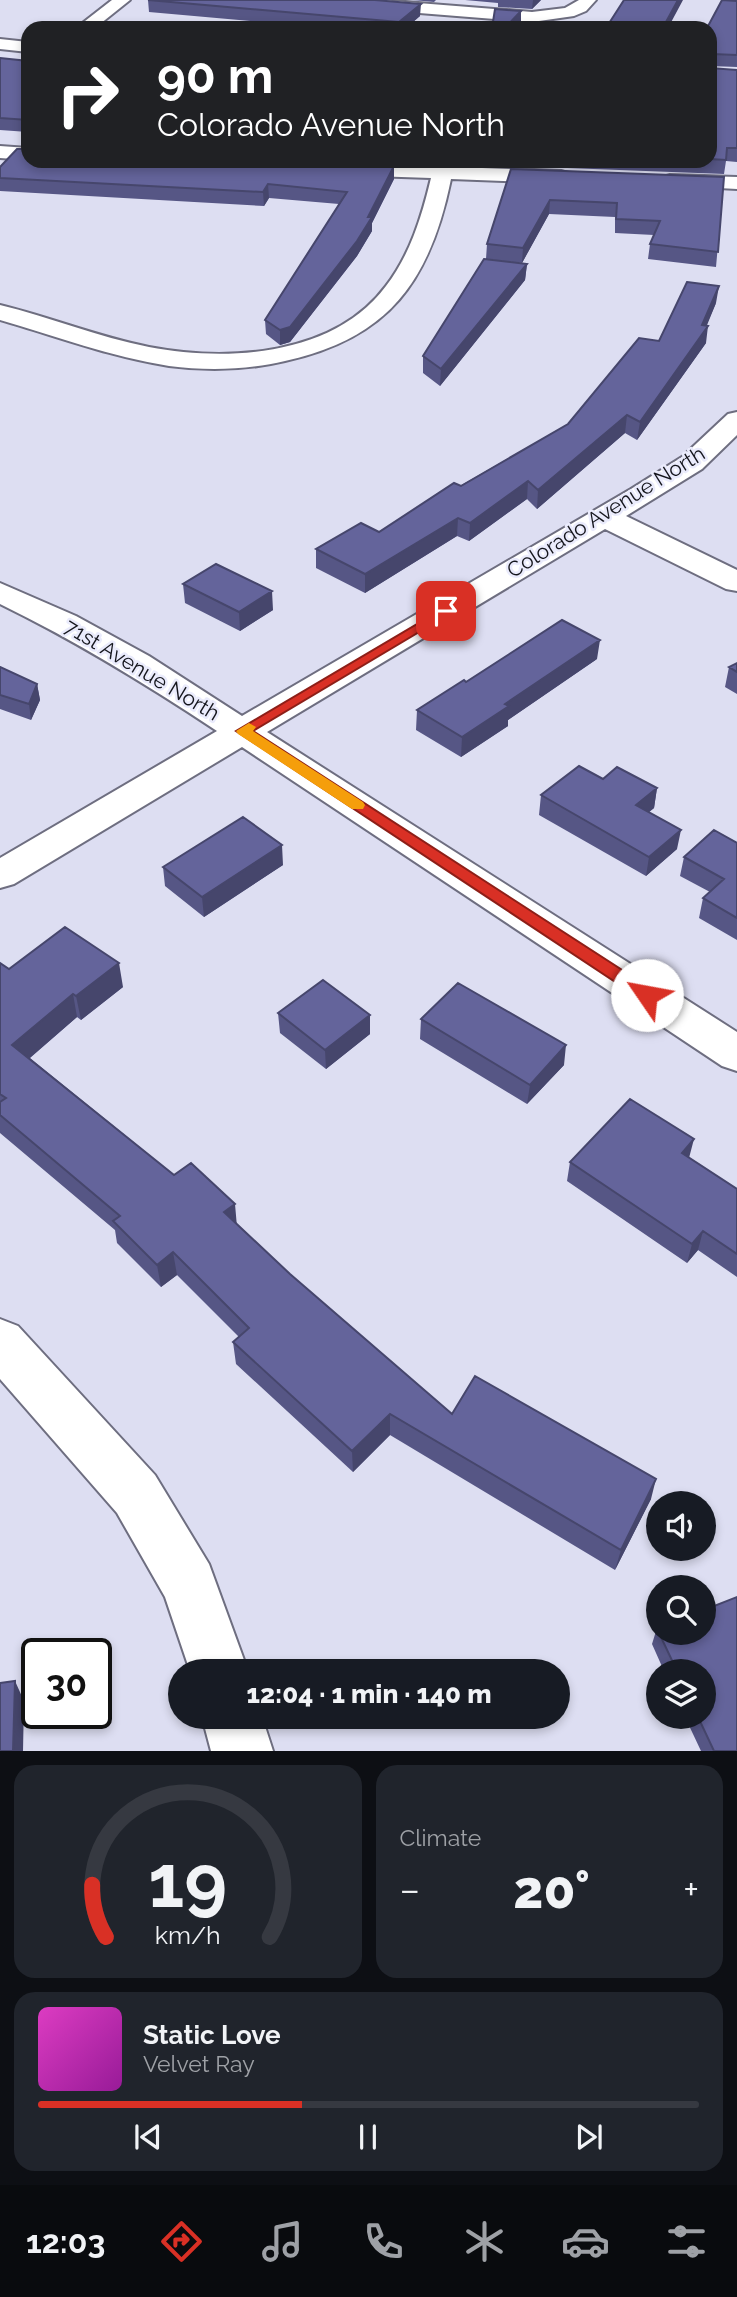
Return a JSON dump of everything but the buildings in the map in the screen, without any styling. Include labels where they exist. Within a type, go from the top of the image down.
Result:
[{"type":"street","points":[[94,21],[122,0]]},
{"type":"street","points":[[319,0],[467,12],[550,15],[580,8],[588,0]]},
{"type":"street","points":[[460,21],[467,12]]},
{"type":"street","points":[[0,44],[21,46]]},
{"type":"street","points":[[0,152],[21,154]]},
{"type":"street","points":[[0,312],[157,355],[206,362],[246,360],[317,347],[344,336],[380,310],[411,264],[431,222],[444,168]]},
{"type":"street","points":[[457,168],[576,177]]},
{"type":"street","points":[[643,180],[737,183]]},
{"type":"street","name":"Colorado Avenue North","points":[[0,875],[692,463],[737,420]]},
{"type":"street","points":[[604,517],[737,582]]},
{"type":"street","name":"71st Avenue North","points":[[0,592],[65,623],[137,663],[737,1054]]},
{"type":"street","points":[[0,1342],[136,1494],[189,1584],[215,1659]]},
{"type":"street","points":[[236,1729],[242,1751]]},
{"type":"slow traffic","points":[[249,727],[243,731],[357,805]]},
{"type":"route","points":[[446,611],[243,731],[647,995]]}]
